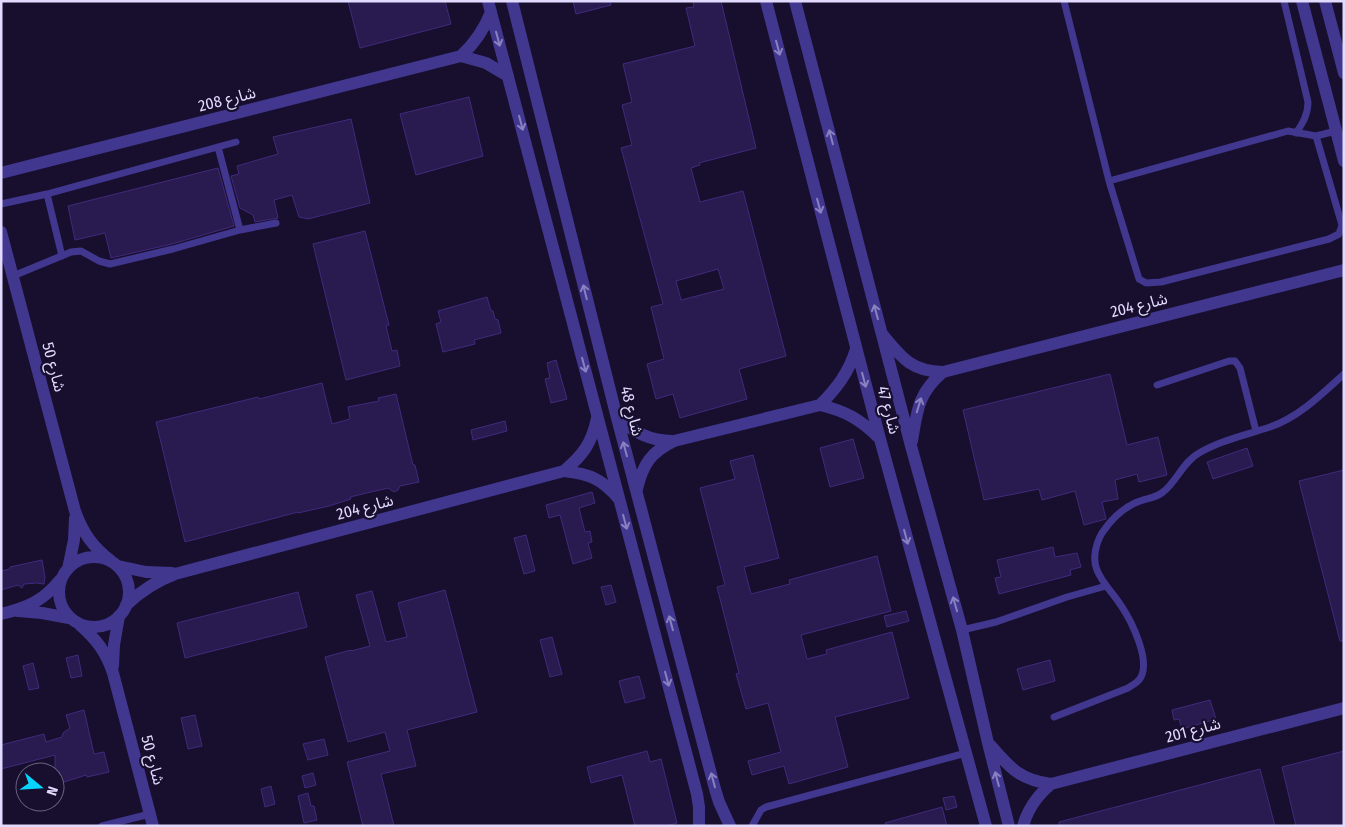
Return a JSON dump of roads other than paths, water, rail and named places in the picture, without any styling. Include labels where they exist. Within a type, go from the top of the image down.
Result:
[{"type":"street","name":"شارع 48","points":[[512,1],[636,492],[715,789],[730,826]]},
{"type":"street","name":"شارع 47","points":[[766,1],[880,439],[986,826]]},
{"type":"street","name":"شارع 47","points":[[795,1],[911,446],[962,630],[1009,826]]},
{"type":"street","points":[[800,20],[804,1]]},
{"type":"street","points":[[1302,1],[1344,161]]},
{"type":"street","points":[[1325,1],[1344,73]]},
{"type":"street","points":[[461,56],[479,36],[490,7]]},
{"type":"street","points":[[490,7],[697,794],[699,807],[698,826]]},
{"type":"street","name":"شارع 208","points":[[1,173],[461,56],[486,63],[508,76]]},
{"type":"street","name":"شارع 50","points":[[1,232],[80,526],[99,551],[115,564]]},
{"type":"street","name":"شارع 204","points":[[881,333],[901,356],[913,365],[922,370],[942,372],[1344,270]]},
{"type":"street","points":[[820,405],[846,374],[856,348]]},
{"type":"street","points":[[911,446],[919,402],[933,380],[942,372]]},
{"type":"street","points":[[636,492],[644,465],[662,446],[674,441],[820,405],[837,409],[853,416],[880,439]]},
{"type":"street","name":"شارع 204","points":[[564,471],[587,448],[598,416]]},
{"type":"street","points":[[617,418],[639,434],[662,441],[674,441]]},
{"type":"street","name":"شارع 204","points":[[123,611],[136,595],[148,586],[175,574],[564,471],[580,473],[595,478],[609,488],[620,500]]},
{"type":"street","name":"شارع 50","points":[[64,574],[74,540],[75,511]]},
{"type":"street","points":[[88,557],[100,557],[115,564],[126,578],[128,585],[129,592],[123,611],[111,623],[101,627],[90,627],[42,612],[7,613],[27,607],[40,600],[52,590],[77,561],[88,557]]},
{"type":"street","name":"شارع 204","points":[[115,564],[146,572],[175,574]]},
{"type":"street","points":[[64,574],[59,589],[59,599],[63,609],[75,621]]},
{"type":"street","name":"شارع 50","points":[[113,673],[114,644],[123,611]]},
{"type":"street","name":"شارع 50","points":[[75,621],[92,634],[108,659],[152,820]]},
{"type":"street","name":"شارع 201","points":[[1023,826],[1033,801],[1051,784],[1344,708]]},
{"type":"street","points":[[988,743],[1016,772],[1033,780],[1051,784]]},
{"type":"lane","points":[[1064,1],[1109,180],[1139,279],[1146,283],[1161,282],[1329,239],[1339,234],[1342,225],[1316,136]]},
{"type":"lane","points":[[1284,1],[1308,102],[1305,118],[1296,133]]},
{"type":"lane","points":[[1109,180],[1288,132],[1316,136],[1336,131]]},
{"type":"lane","points":[[1,204],[47,194],[236,142]]},
{"type":"lane","points":[[218,147],[240,230]]},
{"type":"lane","points":[[47,194],[62,256]]},
{"type":"lane","points":[[13,276],[71,252],[81,251],[99,261],[110,264],[240,230],[276,223]]},
{"type":"lane","points":[[1157,385],[1228,361],[1235,361],[1240,368],[1256,431]]},
{"type":"lane","points":[[1054,717],[1128,688],[1139,681],[1144,669],[1144,659],[1128,618],[1096,569],[1097,546],[1102,534],[1115,518],[1136,503],[1163,492],[1197,454],[1209,447],[1285,420],[1315,400],[1344,374]]},
{"type":"lane","points":[[962,630],[996,622],[1067,597],[1106,586]]},
{"type":"lane","points":[[752,826],[760,810],[766,807],[966,752]]},
{"type":"lane","points":[[102,826],[152,820]]}]
